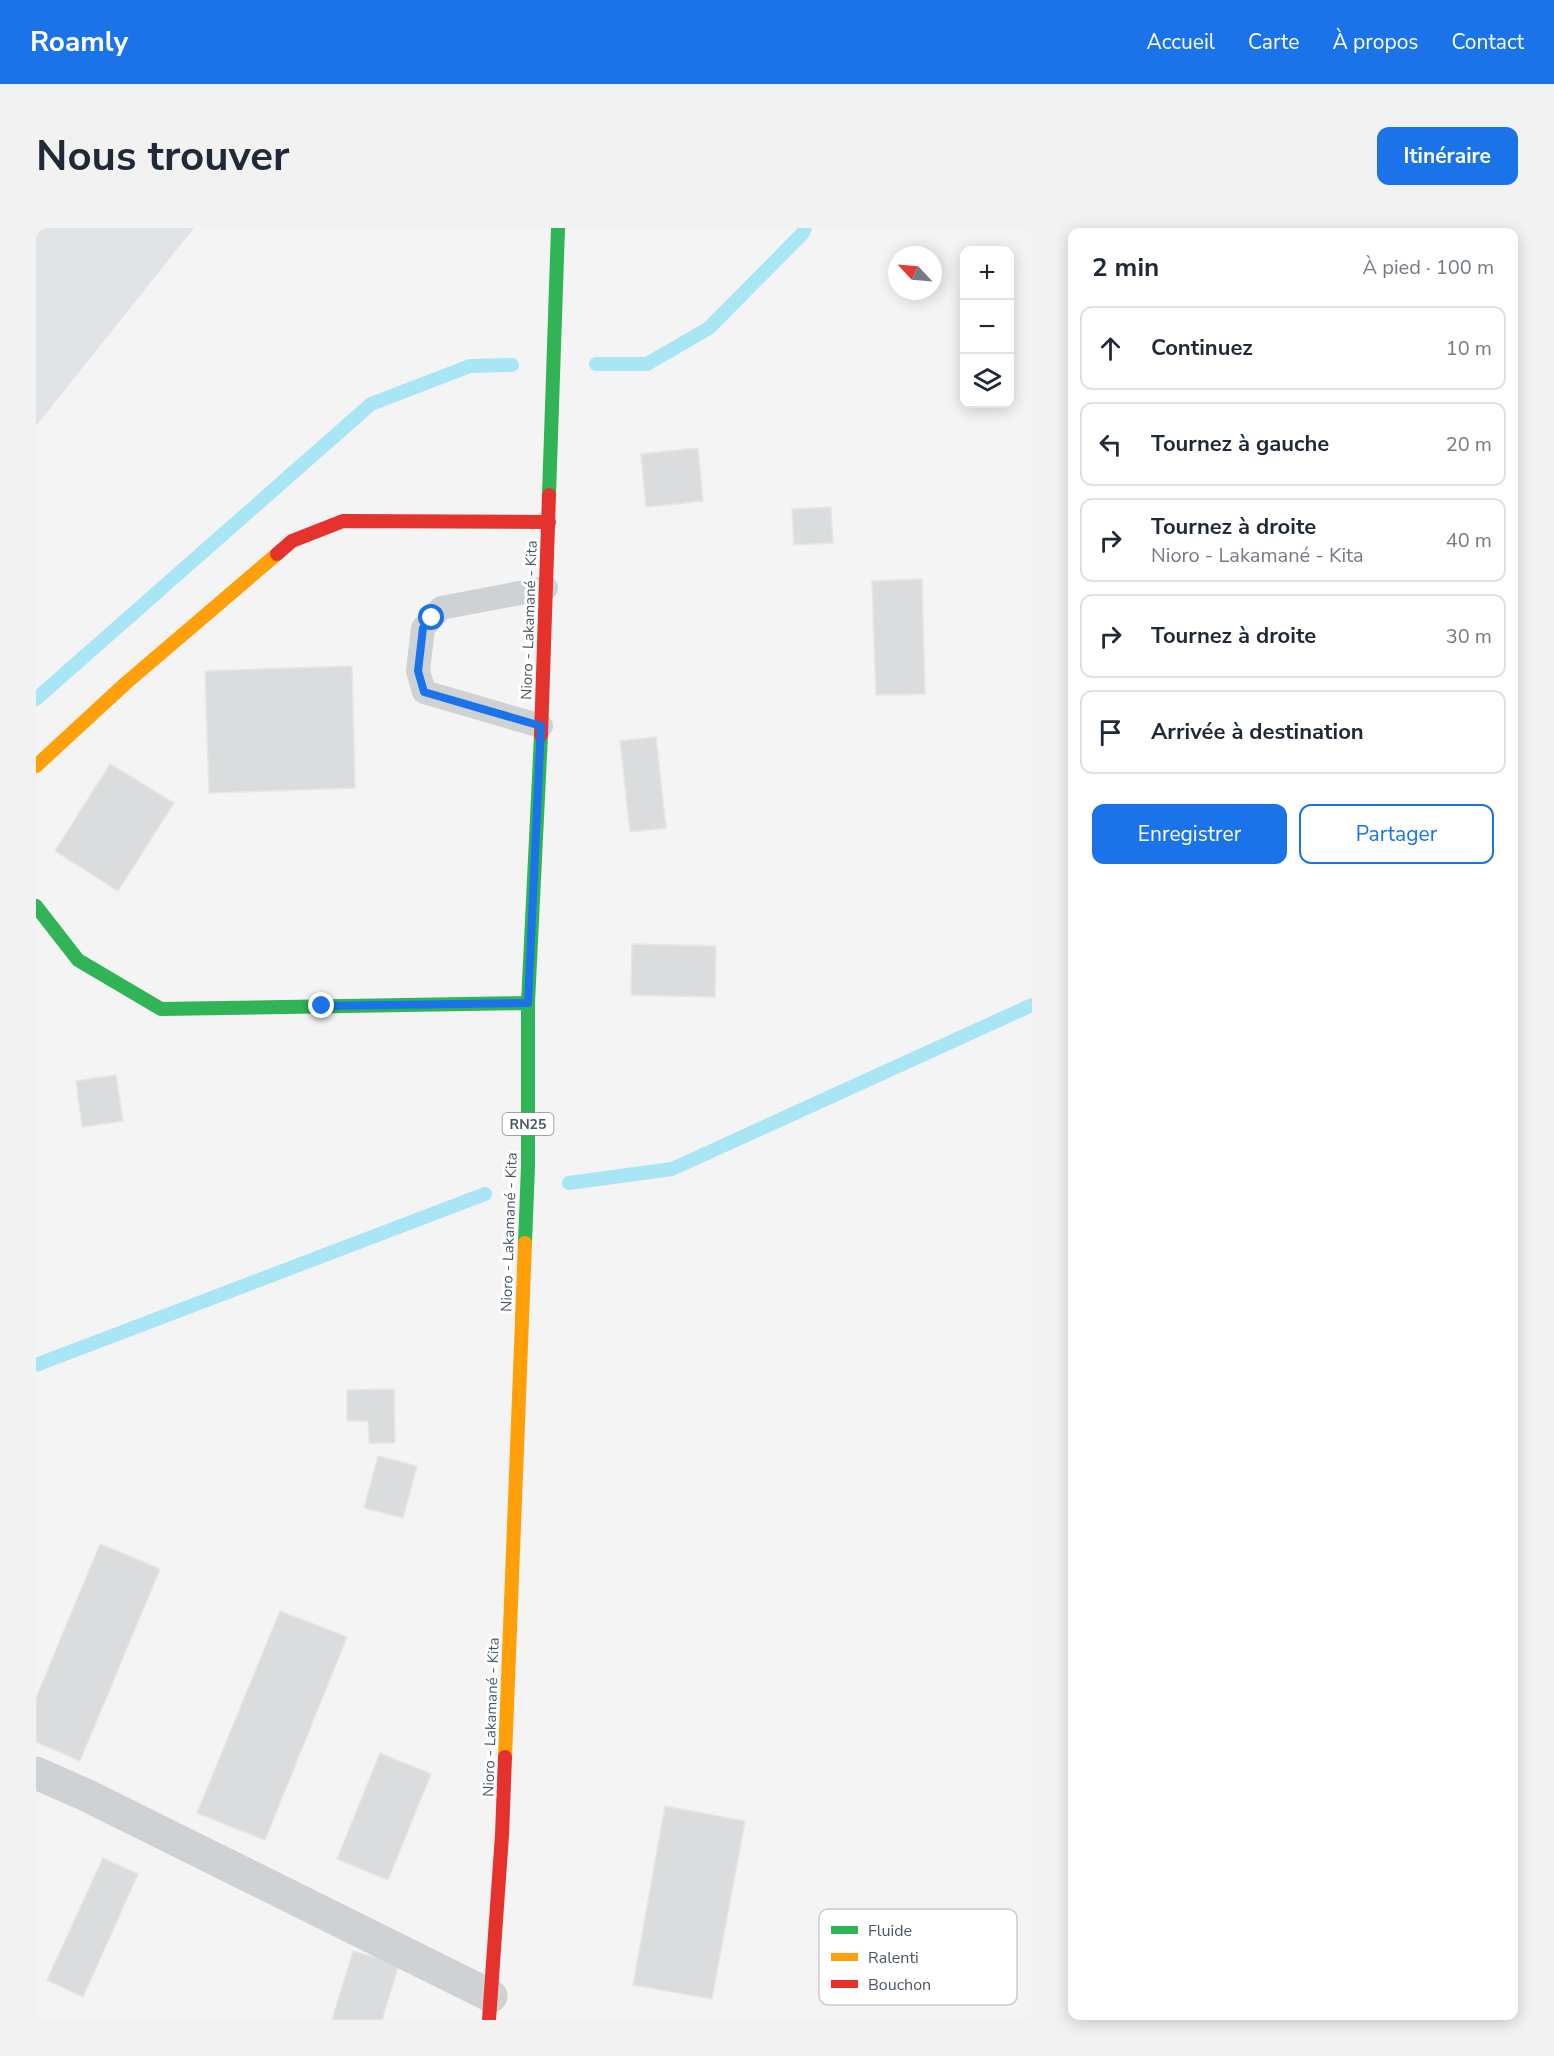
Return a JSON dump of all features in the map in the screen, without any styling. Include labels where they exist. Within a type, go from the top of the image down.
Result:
[{"type":"main road","name":"Nioro - Lakamané - Kita","points":[[490,2008],[502,1835],[528,1166],[528,1003],[549,522],[558,228]]},
{"type":"main road","points":[[36,766],[126,683],[292,541],[343,521],[549,522]]},
{"type":"main road","points":[[36,906],[78,960],[161,1009],[528,1003]]},
{"type":"street","points":[[36,1773],[86,1795],[490,2008]]},
{"type":"lane","points":[[541,726],[424,692],[418,671],[423,628],[441,608],[546,588]]},
{"type":"shaded area","points":[[36,228],[194,228],[36,426]]},
{"type":"building","points":[[698,448],[703,501],[646,507],[641,454]]},
{"type":"building","points":[[831,507],[833,543],[794,545],[792,509]]},
{"type":"building","points":[[922,579],[925,694],[876,695],[872,581]]},
{"type":"building","points":[[352,666],[355,788],[209,793],[205,671]]},
{"type":"building","points":[[656,737],[666,828],[630,832],[620,741]]},
{"type":"building","points":[[110,764],[174,803],[118,891],[55,851]]},
{"type":"building","points":[[632,944],[716,946],[715,997],[631,995]]},
{"type":"building","points":[[116,1075],[123,1121],[82,1127],[76,1081]]},
{"type":"building","points":[[394,1389],[395,1443],[369,1443],[368,1421],[347,1421],[347,1390]]},
{"type":"building","points":[[378,1456],[417,1466],[403,1518],[364,1508]]},
{"type":"building","points":[[100,1544],[160,1569],[80,1761],[36,1742],[36,1698]]},
{"type":"building","points":[[280,1611],[347,1637],[265,1840],[197,1813]]},
{"type":"building","points":[[380,1753],[431,1774],[388,1880],[337,1859]]},
{"type":"building","points":[[665,1806],[745,1821],[712,1999],[633,1985]]},
{"type":"building","points":[[103,1858],[138,1874],[83,1997],[47,1980]]},
{"type":"building","points":[[353,1951],[399,1964],[382,2020],[332,2020]]},
{"type":"waterway","points":[[596,364],[647,364],[709,328],[802,234],[805,228]]},
{"type":"waterway","points":[[36,699],[371,404],[470,366],[512,365]]},
{"type":"waterway","points":[[569,1183],[672,1169],[1032,1005]]},
{"type":"waterway","points":[[36,1365],[485,1194]]},
{"type":"traffic: fast","points":[[549,495],[558,228]]},
{"type":"traffic: fast","points":[[525,1243],[528,1166],[528,1003],[541,735]]},
{"type":"traffic: fast","points":[[36,906],[78,960],[161,1009],[528,1003]]},
{"type":"traffic: slow","points":[[36,766],[126,683],[277,554]]},
{"type":"traffic: slow","points":[[505,1757],[525,1243]]},
{"type":"traffic: jam","points":[[541,735],[549,495]]},
{"type":"traffic: jam","points":[[277,554],[292,541],[343,521],[549,522]]},
{"type":"traffic: jam","points":[[489,2020],[505,1757]]},
{"type":"route","points":[[322,1006],[528,1003],[541,726],[424,692],[418,671],[423,628],[432,618]]}]
